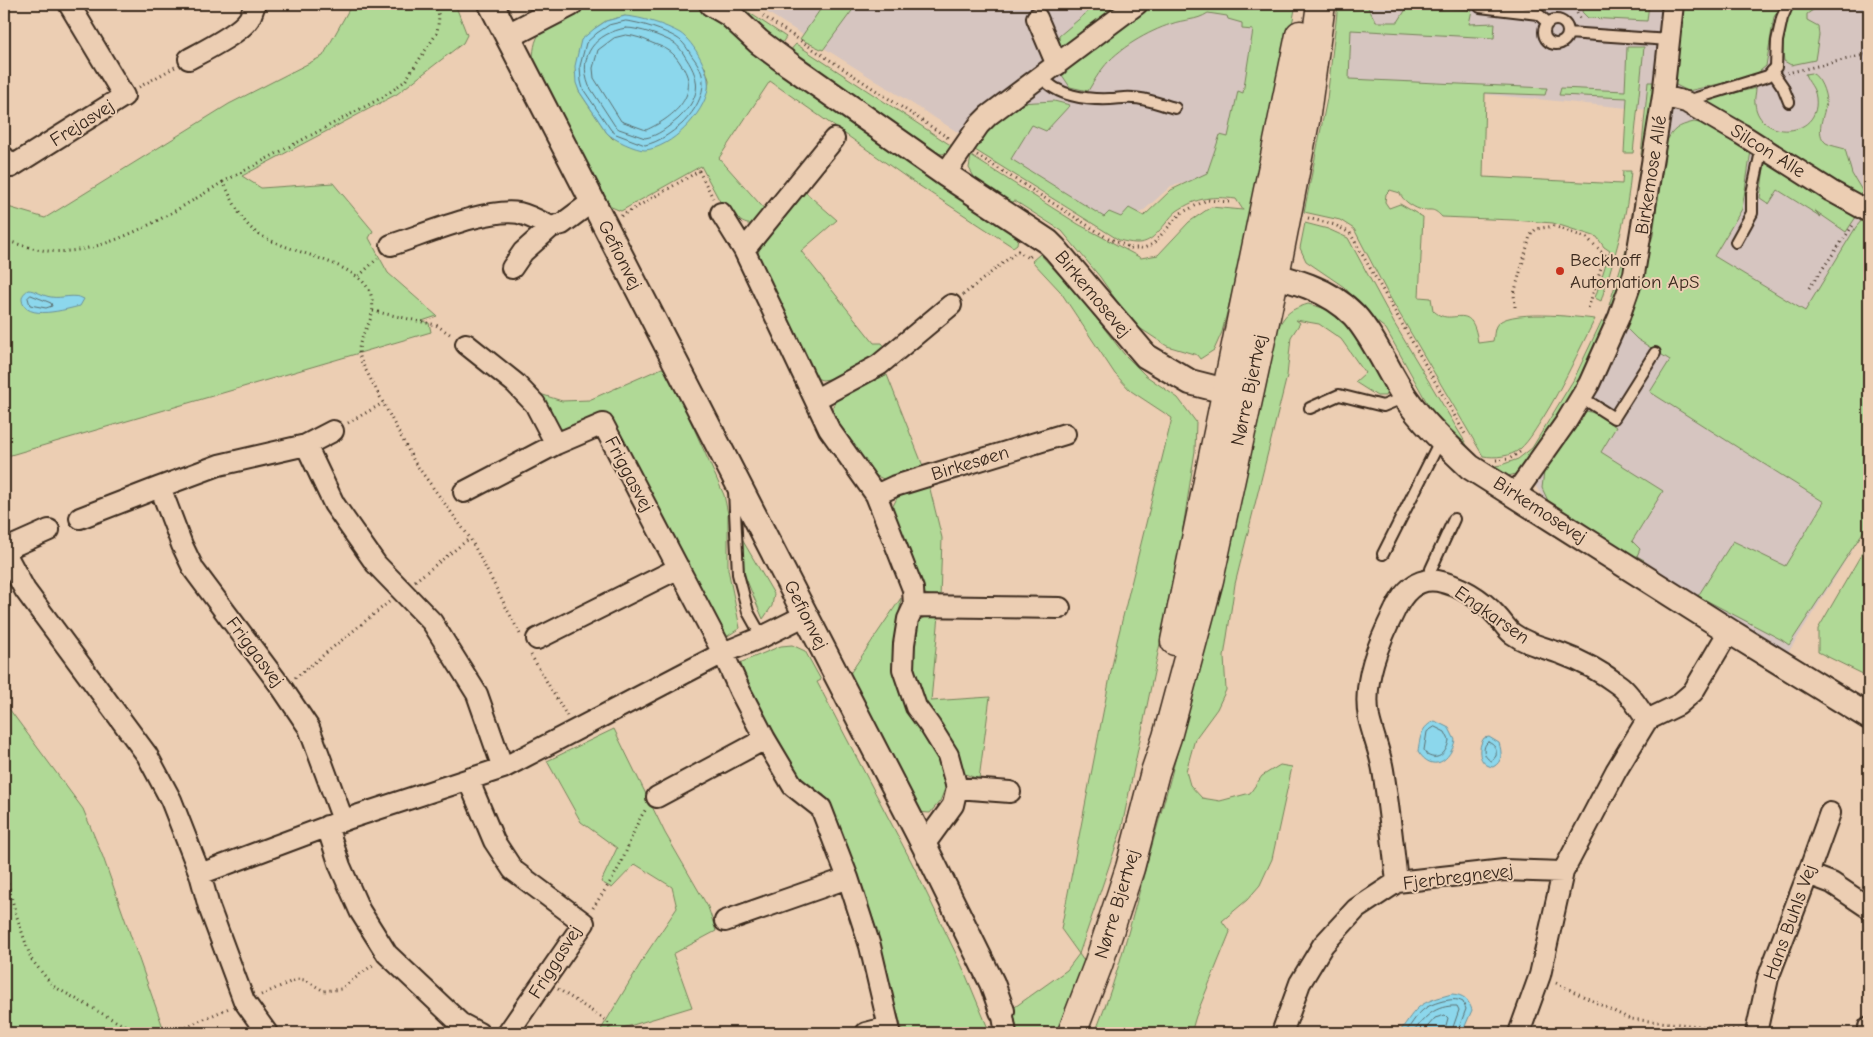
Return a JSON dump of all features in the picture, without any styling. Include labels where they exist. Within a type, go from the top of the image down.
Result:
[{"type":"main road","name":"Nørre Bjertvej","points":[[1072,1033],[1098,965],[1130,868],[1209,580],[1237,394],[1263,273],[1306,4]]},
{"type":"main road","name":"Nørre Bjertvej","points":[[1263,273],[1305,121],[1321,4]]},
{"type":"street","name":"Frejasvej","points":[[4,157],[11,167],[124,96],[69,4]]},
{"type":"street","points":[[189,59],[224,39],[243,25],[249,19],[255,4]]},
{"type":"street","name":"Gefionvej","points":[[492,4],[924,846],[992,983],[1004,1022]]},
{"type":"street","points":[[508,36],[570,4]]},
{"type":"street","name":"Birkemosevej","points":[[712,4],[729,14],[760,42],[790,65],[945,174],[1048,242],[1146,356],[1190,382],[1237,394]]},
{"type":"street","points":[[945,174],[979,125],[1000,106],[1042,77],[1137,4]]},
{"type":"street","name":"Birkemose Allé","points":[[1515,494],[1566,422],[1581,397],[1619,317],[1634,274],[1663,96],[1673,4]]},
{"type":"street","points":[[1037,18],[1058,65]]},
{"type":"street","name":"Silcon Alle","points":[[1663,96],[1686,102],[1831,191],[1867,210]]},
{"type":"street","points":[[744,250],[834,139]]},
{"type":"street","name":"Gefionvej","points":[[512,268],[523,252],[551,228],[562,224],[593,201]]},
{"type":"street","points":[[392,245],[479,216],[503,212],[518,213],[551,228]]},
{"type":"street","points":[[721,213],[744,250],[829,429],[876,494],[912,589],[914,606],[908,619],[903,669],[916,707],[948,755],[957,788],[953,805],[924,846]]},
{"type":"street","name":"Birkemosevej","points":[[1263,273],[1302,283],[1336,300],[1354,316],[1405,397],[1441,439],[1470,467],[1869,717]]},
{"type":"street","points":[[816,399],[879,364],[951,305]]},
{"type":"street","points":[[466,344],[515,383],[535,404],[556,444]]},
{"type":"street","name":"Friggasvej","points":[[464,492],[556,444],[603,424],[723,653],[765,739],[793,786],[821,808],[848,878],[870,946],[889,1027],[866,1033]]},
{"type":"street","points":[[80,518],[219,465],[306,445],[333,431]]},
{"type":"street","name":"Birkesøen","points":[[876,494],[895,486],[1065,434]]},
{"type":"street","points":[[306,445],[334,504],[376,564],[432,622],[477,694],[503,768]]},
{"type":"street","name":"Friggasvej","points":[[160,488],[182,545],[194,570],[282,688],[309,728],[335,823],[340,866],[360,911],[387,954],[460,1022],[479,1033]]},
{"type":"street","points":[[49,530],[4,550],[25,590],[148,756],[171,800],[200,874],[209,908],[244,1001],[267,1033]]},
{"type":"street","points":[[536,639],[679,568]]},
{"type":"street","name":"Engkarsen","points":[[1397,882],[1383,768],[1369,717],[1368,688],[1373,663],[1382,638],[1402,595],[1411,587],[1424,581],[1436,581],[1450,585],[1474,597],[1496,615],[1514,635],[1525,641],[1564,654],[1620,686],[1647,720]]},
{"type":"street","points":[[914,606],[1060,608]]},
{"type":"street","points":[[200,874],[335,823],[503,768],[723,653],[762,637],[806,614]]},
{"type":"street","points":[[1519,1033],[1540,975],[1563,872],[1616,770],[1647,720],[1678,705],[1693,692],[1729,631]]},
{"type":"street","points":[[657,797],[765,739]]},
{"type":"street","name":"Friggasvej","points":[[471,778],[473,791],[494,841],[513,870],[555,903],[584,922],[508,1033]]},
{"type":"street","points":[[957,788],[1010,792]]},
{"type":"street","name":"Hans Buhls Vej","points":[[1756,1032],[1768,978],[1830,813]]},
{"type":"street","name":"Fjerbregnevej","points":[[1282,1033],[1300,983],[1323,945],[1356,909],[1397,882],[1512,870],[1563,872]]},
{"type":"street","points":[[1808,874],[1832,883],[1869,908]]},
{"type":"street","points":[[725,921],[848,878]]},
{"type":"street","points":[[1869,1027],[1869,1033]]},
{"type":"lane","points":[[1774,74],[1777,41],[1782,18],[1788,4]]},
{"type":"lane","points":[[1480,7],[1538,14],[1548,23]]},
{"type":"lane","points":[[1558,20],[1567,27],[1568,32],[1564,42],[1551,44],[1545,38],[1544,30],[1548,23],[1558,20]]},
{"type":"lane","points":[[1568,32],[1669,40]]},
{"type":"lane","points":[[1686,102],[1774,74]]},
{"type":"lane","points":[[1774,74],[1784,87],[1789,102]]},
{"type":"lane","points":[[1042,77],[1046,83],[1059,90],[1080,97],[1134,98],[1174,108]]},
{"type":"lane","points":[[1736,242],[1752,213],[1752,194],[1762,147]]},
{"type":"lane","points":[[1581,397],[1614,418],[1655,353]]},
{"type":"lane","points":[[1310,408],[1339,395],[1383,406],[1405,397]]},
{"type":"lane","points":[[1383,554],[1441,439]]},
{"type":"lane","points":[[733,474],[738,574],[748,612],[762,637]]},
{"type":"lane","points":[[1430,581],[1431,569],[1454,519]]},
{"type":"path","points":[[4,240],[49,251],[76,250],[105,243],[161,220],[223,182],[383,97],[405,81],[438,33],[439,17],[435,4]]},
{"type":"path","points":[[1538,14],[1544,4],[1573,5],[1580,21],[1589,21]]},
{"type":"path","points":[[1574,7],[1578,4]]},
{"type":"path","points":[[1774,74],[1869,54]]},
{"type":"path","points":[[124,96],[189,59]]},
{"type":"path","points":[[605,225],[699,171],[721,213]]},
{"type":"path","points":[[223,182],[242,218],[254,231],[358,276],[392,245]]},
{"type":"path","points":[[1809,288],[1867,210]]},
{"type":"path","points":[[1308,218],[1335,225],[1350,233],[1466,436]]},
{"type":"path","points":[[1515,307],[1514,294],[1530,236],[1536,229],[1554,226],[1587,238],[1605,254],[1588,309]]},
{"type":"path","points":[[951,305],[1018,251],[1028,258],[1048,242]]},
{"type":"path","points":[[373,311],[436,325],[466,344]]},
{"type":"path","points":[[333,431],[383,403]]},
{"type":"path","points":[[1490,460],[1509,458],[1527,448]]},
{"type":"path","points":[[282,688],[470,538]]},
{"type":"path","points":[[584,922],[625,855],[634,829],[646,809],[657,797]]},
{"type":"path","points":[[4,869],[15,911],[31,959],[53,986],[119,1024],[135,1029],[140,1033]]},
{"type":"path","points":[[172,1033],[297,979],[305,980],[324,991],[341,989],[387,954]]},
{"type":"path","points":[[1540,975],[1630,1019],[1756,1032]]},
{"type":"path","points":[[545,980],[607,1021],[612,1033]]},
{"type":"shaded area","points":[[754,4],[1279,4],[1244,171],[1171,186],[1133,220],[1102,223]]},
{"type":"shaded area","points":[[1347,4],[1869,4],[1869,523],[1786,656],[1552,510],[1523,468],[1588,358],[1619,287],[1635,219],[1648,110],[1341,80]]},
{"type":"green space","points":[[352,4],[455,4],[467,35],[463,43],[397,94],[242,176],[261,188],[333,183],[373,231],[369,238],[388,273],[437,316],[422,321],[429,323],[431,332],[4,457],[4,200],[8,207],[45,218],[229,104],[323,56]]},
{"type":"green space","points":[[589,4],[696,4],[981,206],[1018,237],[1017,244],[1013,247],[906,177],[770,81],[719,158],[767,212],[756,222],[746,224],[736,216],[729,206],[724,209],[701,166],[621,211],[604,204],[533,63],[535,42],[541,32],[564,16]],"holes":[[[625,16],[705,67],[709,80],[708,89],[613,139],[579,91],[575,72],[594,29],[606,21]]]},
{"type":"green space","points":[[733,4],[736,4],[786,37],[780,46]]},
{"type":"green space","points":[[824,4],[857,4],[823,50],[800,39]]},
{"type":"green space","points":[[1097,4],[1127,4],[1059,50],[1059,36]]},
{"type":"green space","points":[[1149,4],[1296,4],[1265,163],[1222,332],[1214,350],[1200,359],[1197,355],[1167,346],[1132,323],[1100,277],[1062,231],[1015,201],[1010,203],[977,182],[969,168],[971,156],[1078,224],[1141,258],[1158,255],[1189,222],[1211,207],[1243,210],[1236,199],[1212,198],[1199,200],[1177,211],[1151,239],[1141,243],[1119,240],[975,150],[985,134],[1019,103],[1054,101],[1070,105],[1046,131],[1032,125],[1011,159],[1104,217],[1109,212],[1121,217],[1129,208],[1144,216],[1171,190],[1207,173],[1220,135],[1228,137],[1238,91],[1243,93],[1253,30],[1242,29],[1242,23],[1228,19],[1227,16],[1208,13],[1162,27],[1134,42],[1109,61],[1088,91],[1070,87],[1060,72]]},
{"type":"green space","points":[[1338,4],[1366,4],[1376,22],[1398,22],[1408,6],[1472,10],[1469,24],[1495,23],[1494,38],[1351,30],[1349,79],[1547,88],[1545,95],[1485,93],[1483,177],[1622,184],[1623,171],[1631,171],[1624,221],[1601,301],[1595,298],[1610,251],[1604,247],[1597,237],[1553,223],[1442,217],[1433,210],[1414,207],[1405,201],[1400,193],[1390,190],[1386,194],[1385,202],[1389,208],[1400,204],[1423,217],[1419,297],[1431,298],[1433,310],[1440,315],[1466,317],[1471,321],[1475,329],[1478,343],[1493,341],[1496,326],[1502,320],[1513,317],[1542,315],[1595,319],[1543,418],[1524,445],[1512,454],[1497,457],[1483,456],[1388,294],[1354,229],[1340,220],[1304,212],[1327,99]]},
{"type":"green space","points":[[1584,4],[1649,4],[1647,21],[1588,18],[1582,12]]},
{"type":"green space","points":[[1680,4],[1782,4],[1774,17],[1766,66],[1754,76],[1688,91],[1674,84]]},
{"type":"green space","points":[[1794,4],[1822,4],[1807,14],[1807,20],[1818,26],[1819,35],[1815,60],[1791,65],[1784,61],[1783,39],[1788,17]]},
{"type":"green space","points":[[796,44],[955,148],[943,154],[930,153],[788,53]]},
{"type":"green space","points":[[1627,47],[1644,47],[1633,153],[1624,153],[1627,98],[1559,95],[1561,88],[1625,91]]},
{"type":"green space","points":[[1811,73],[1820,81],[1826,98],[1820,129],[1823,139],[1828,144],[1845,149],[1852,174],[1869,202],[1867,203],[1797,158],[1701,101],[1756,88],[1755,103],[1759,115],[1766,124],[1777,129],[1800,128],[1809,121],[1815,112],[1815,94],[1805,74]]},
{"type":"green space","points":[[1648,82],[1656,82],[1646,154],[1641,155]]},
{"type":"green space","points":[[1694,122],[1705,124],[1751,151],[1742,209],[1714,256],[1805,311],[1856,227],[1862,220],[1869,223],[1869,523],[1789,645],[1698,596],[1733,541],[1785,566],[1824,502],[1650,392],[1670,360],[1637,339],[1626,328],[1653,235],[1665,144],[1676,129]]},
{"type":"green space","points":[[1765,160],[1856,217],[1846,232],[1814,210],[1821,217],[1778,190],[1769,204],[1760,198]]},
{"type":"green space","points":[[1639,171],[1646,175],[1639,225],[1616,304],[1609,305],[1627,247],[1634,215]]},
{"type":"green space","points":[[804,191],[837,220],[801,251],[874,343],[882,343],[886,348],[873,359],[830,379],[822,380],[813,377],[757,264],[759,250]]},
{"type":"green space","points":[[1305,223],[1328,229],[1348,238],[1394,323],[1474,457],[1430,408],[1386,329],[1371,317],[1344,287],[1306,261],[1300,248]]},
{"type":"green space","points":[[1040,254],[1083,301],[1124,354],[1145,375],[1178,398],[1196,422],[1195,451],[1180,547],[1121,831],[1079,954],[1061,929],[1117,641],[1172,418],[1131,391],[1115,374],[1060,291],[1032,261]]},
{"type":"green space","points":[[1308,304],[1327,309],[1347,323],[1389,387],[1385,396],[1377,396],[1355,382],[1365,373],[1341,339],[1319,324],[1296,320],[1300,323],[1291,337],[1287,376],[1235,584],[1224,657],[1226,690],[1217,709],[1195,739],[1186,771],[1190,785],[1202,798],[1220,801],[1250,793],[1262,776],[1280,765],[1292,767],[1272,859],[1260,885],[1247,900],[1222,921],[1230,932],[1191,1033],[1095,1033],[1127,938],[1187,715],[1276,331],[1289,313],[1296,308]]},
{"type":"green space","points":[[1602,320],[1606,325],[1571,400],[1519,473],[1505,477],[1489,467],[1518,459],[1532,448],[1574,379]]},
{"type":"green space","points":[[662,368],[668,371],[724,495],[728,514],[728,569],[740,628],[720,641],[604,414],[564,431],[554,428],[537,393],[562,401],[589,400]]},
{"type":"green space","points":[[887,375],[923,466],[886,480],[872,474],[834,419],[833,406],[839,395]]},
{"type":"green space","points":[[1587,411],[1597,414],[1616,427],[1601,452],[1663,491],[1632,541],[1640,549],[1637,556],[1644,560],[1638,563],[1551,507],[1542,488],[1544,472],[1581,416]]},
{"type":"green space","points":[[929,485],[942,538],[940,599],[923,593],[892,508],[898,496]]},
{"type":"green space","points":[[740,536],[774,594],[772,606],[763,619],[742,569]]},
{"type":"green space","points":[[1869,541],[1869,677],[1818,652],[1818,629]]},
{"type":"green space","points":[[901,598],[896,648],[944,766],[945,789],[940,801],[930,813],[916,812],[849,675]]},
{"type":"green space","points":[[939,615],[931,701],[990,697],[979,779],[962,773],[959,759],[947,733],[926,711],[908,658],[914,622],[929,616]]},
{"type":"green space","points":[[792,645],[805,651],[821,680],[817,682],[911,861],[962,966],[990,1033],[903,1033],[884,964],[824,795],[795,779],[737,664],[781,646]]},
{"type":"green space","points":[[4,702],[83,809],[103,857],[165,1033],[4,1033]]},
{"type":"green space","points":[[614,729],[665,833],[708,907],[716,931],[673,954],[692,1007],[623,1028],[624,1033],[599,1033],[648,951],[677,908],[672,887],[635,864],[612,888],[601,882],[617,848],[581,822],[547,761]]},
{"type":"green space","points":[[1079,954],[1086,964],[1060,1033],[1014,1033],[1012,1009],[1067,970]]},
{"type":"water","points":[[625,16],[653,22],[680,33],[696,50],[707,75],[708,89],[705,99],[693,119],[685,128],[665,143],[645,150],[625,144],[607,133],[579,91],[576,83],[575,66],[581,40],[606,21]]},
{"type":"water","points":[[28,290],[51,297],[76,296],[84,299],[80,306],[57,311],[31,311],[25,307],[22,300],[24,293]]},
{"type":"water","points":[[1435,721],[1449,728],[1455,740],[1450,754],[1440,762],[1435,763],[1423,758],[1418,751],[1424,729]]},
{"type":"water","points":[[1489,737],[1499,743],[1501,750],[1500,760],[1493,767],[1484,763],[1480,755],[1480,746],[1484,738]]},
{"type":"water","points":[[1452,994],[1465,998],[1472,1010],[1462,1033],[1399,1033],[1420,1006]]},
{"type":"place","name":"Beckhoff Automation ApS","points":[[1560,271]]}]
